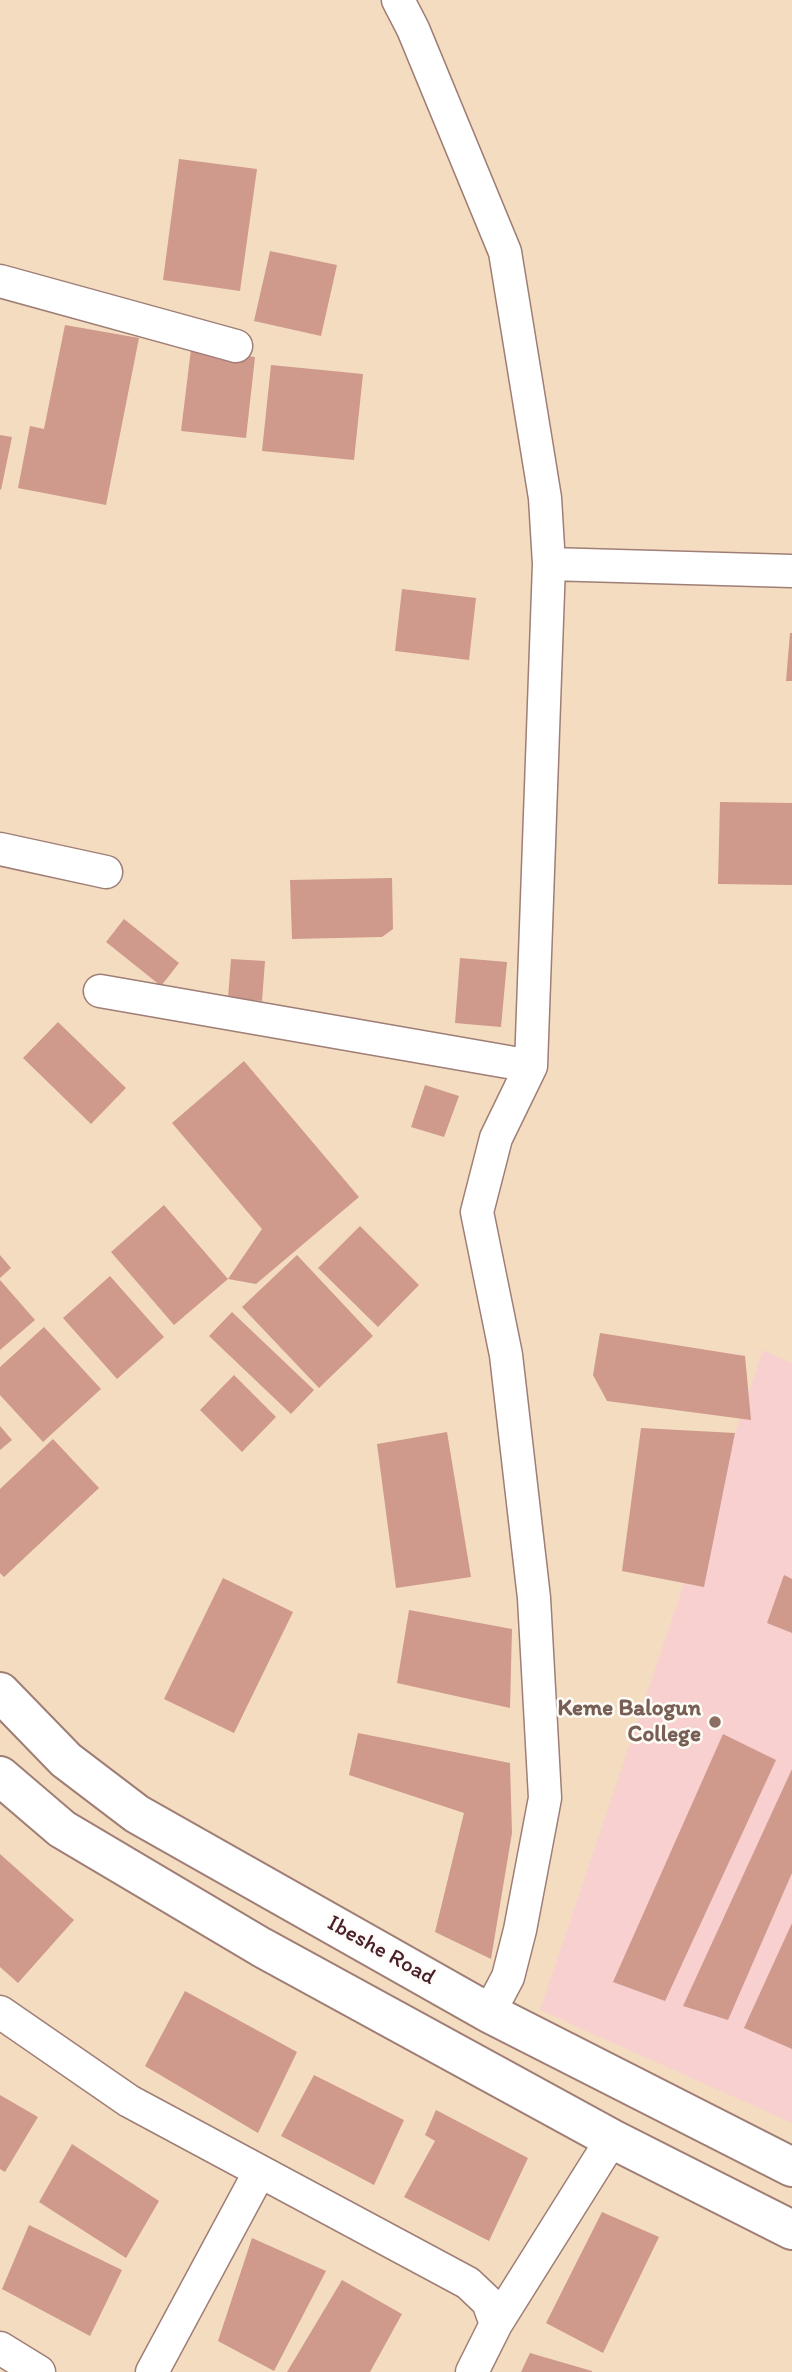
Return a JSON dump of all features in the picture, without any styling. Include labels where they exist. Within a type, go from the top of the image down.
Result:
[{"type":"main road","name":"Ibeshe Road","points":[[0,1692],[66,1760],[137,1814],[489,2013],[792,2167]]},
{"type":"main road","points":[[0,1776],[62,1829],[261,1947],[612,2138],[792,2230]]},
{"type":"street","points":[[398,0],[413,29],[505,251],[545,498],[549,564],[531,1066],[496,1138],[477,1212],[506,1355],[534,1598],[545,1798],[508,1978],[489,2013]]},
{"type":"street","points":[[0,281],[236,346]]},
{"type":"street","points":[[549,564],[792,571]]},
{"type":"street","points":[[0,849],[106,872]]},
{"type":"street","points":[[100,991],[531,1066]]},
{"type":"street","points":[[0,2012],[129,2101],[468,2283],[488,2302],[496,2324]]},
{"type":"street","points":[[472,2372],[496,2324],[612,2138]]},
{"type":"street","points":[[152,2372],[259,2173]]},
{"type":"street","points":[[0,2348],[39,2372]]},
{"type":"shaded area","name":"Keme Balogun College","points":[[763,1350],[792,1363],[792,2123],[540,2010]]},
{"type":"building","points":[[179,159],[257,169],[240,291],[163,280]]},
{"type":"building","points":[[270,251],[337,265],[321,336],[254,321]]},
{"type":"building","points":[[65,325],[139,338],[106,505],[18,488],[30,426],[44,429]]},
{"type":"building","points":[[191,349],[255,357],[246,438],[181,431]]},
{"type":"building","points":[[271,365],[363,374],[354,460],[262,451]]},
{"type":"building","points":[[0,435],[12,437],[1,490],[0,489]]},
{"type":"building","points":[[402,589],[476,598],[469,660],[395,651]]},
{"type":"building","points":[[790,633],[792,681],[786,681]]},
{"type":"building","points":[[720,802],[792,803],[792,885],[718,884]]},
{"type":"building","points":[[392,878],[393,929],[382,937],[292,939],[290,880]]},
{"type":"building","points":[[124,919],[179,963],[161,986],[106,942]]},
{"type":"building","points":[[460,958],[507,962],[501,1027],[455,1023]]},
{"type":"building","points":[[231,959],[265,961],[262,1001],[228,998]]},
{"type":"building","points":[[58,1022],[126,1088],[91,1124],[23,1058]]},
{"type":"building","points":[[244,1061],[359,1197],[256,1284],[228,1279],[262,1229],[172,1123]]},
{"type":"building","points":[[425,1085],[459,1096],[444,1137],[411,1127]]},
{"type":"building","points":[[164,1205],[228,1279],[174,1325],[111,1252]]},
{"type":"building","points":[[360,1226],[419,1285],[378,1327],[318,1268]]},
{"type":"building","points":[[0,1255],[11,1268],[0,1278]]},
{"type":"building","points":[[297,1255],[373,1336],[319,1388],[242,1307]]},
{"type":"building","points":[[110,1276],[164,1337],[117,1379],[63,1318]]},
{"type":"building","points":[[0,1280],[35,1320],[0,1350]]},
{"type":"building","points":[[232,1312],[314,1390],[291,1414],[209,1336]]},
{"type":"building","points":[[44,1327],[101,1389],[43,1442],[0,1395],[0,1367]]},
{"type":"building","points":[[600,1333],[745,1356],[751,1420],[607,1401],[593,1375]]},
{"type":"building","points":[[234,1375],[276,1417],[242,1452],[200,1410]]},
{"type":"building","points":[[0,1426],[12,1440],[0,1450]]},
{"type":"building","points":[[641,1428],[735,1433],[704,1587],[622,1571]]},
{"type":"building","points":[[447,1432],[471,1577],[396,1588],[377,1444]]},
{"type":"building","points":[[53,1439],[99,1488],[4,1577],[0,1573],[0,1489]]},
{"type":"building","points":[[784,1575],[792,1579],[792,1633],[767,1623]]},
{"type":"building","points":[[223,1578],[293,1612],[234,1733],[164,1699]]},
{"type":"building","points":[[409,1610],[512,1629],[510,1708],[397,1683]]},
{"type":"building","points":[[358,1733],[510,1763],[512,1833],[491,1959],[435,1932],[464,1813],[349,1775]]},
{"type":"building","points":[[723,1734],[776,1760],[665,2001],[613,1982]]},
{"type":"building","points":[[792,1769],[792,1873],[728,2020],[683,2006]]},
{"type":"building","points":[[0,1854],[74,1920],[18,1983],[0,1967]]},
{"type":"building","points":[[792,1923],[792,2049],[744,2028]]},
{"type":"building","points":[[185,1991],[297,2052],[258,2133],[145,2066]]},
{"type":"building","points":[[314,2075],[404,2120],[374,2185],[281,2136]]},
{"type":"building","points":[[0,2095],[38,2117],[5,2172],[0,2169]]},
{"type":"building","points":[[436,2110],[528,2158],[489,2241],[404,2197],[435,2141],[425,2135]]},
{"type":"building","points":[[72,2144],[159,2201],[126,2258],[39,2202]]},
{"type":"building","points":[[602,2212],[659,2237],[603,2353],[546,2323]]},
{"type":"building","points":[[29,2225],[122,2270],[90,2336],[2,2289]]},
{"type":"building","points":[[252,2238],[326,2271],[274,2371],[218,2341]]},
{"type":"building","points":[[342,2280],[402,2314],[370,2372],[287,2372]]},
{"type":"building","points":[[530,2353],[592,2371],[592,2372],[521,2372]]},
{"type":"place","name":"Keme Balogun College","points":[[715,1722]]}]
